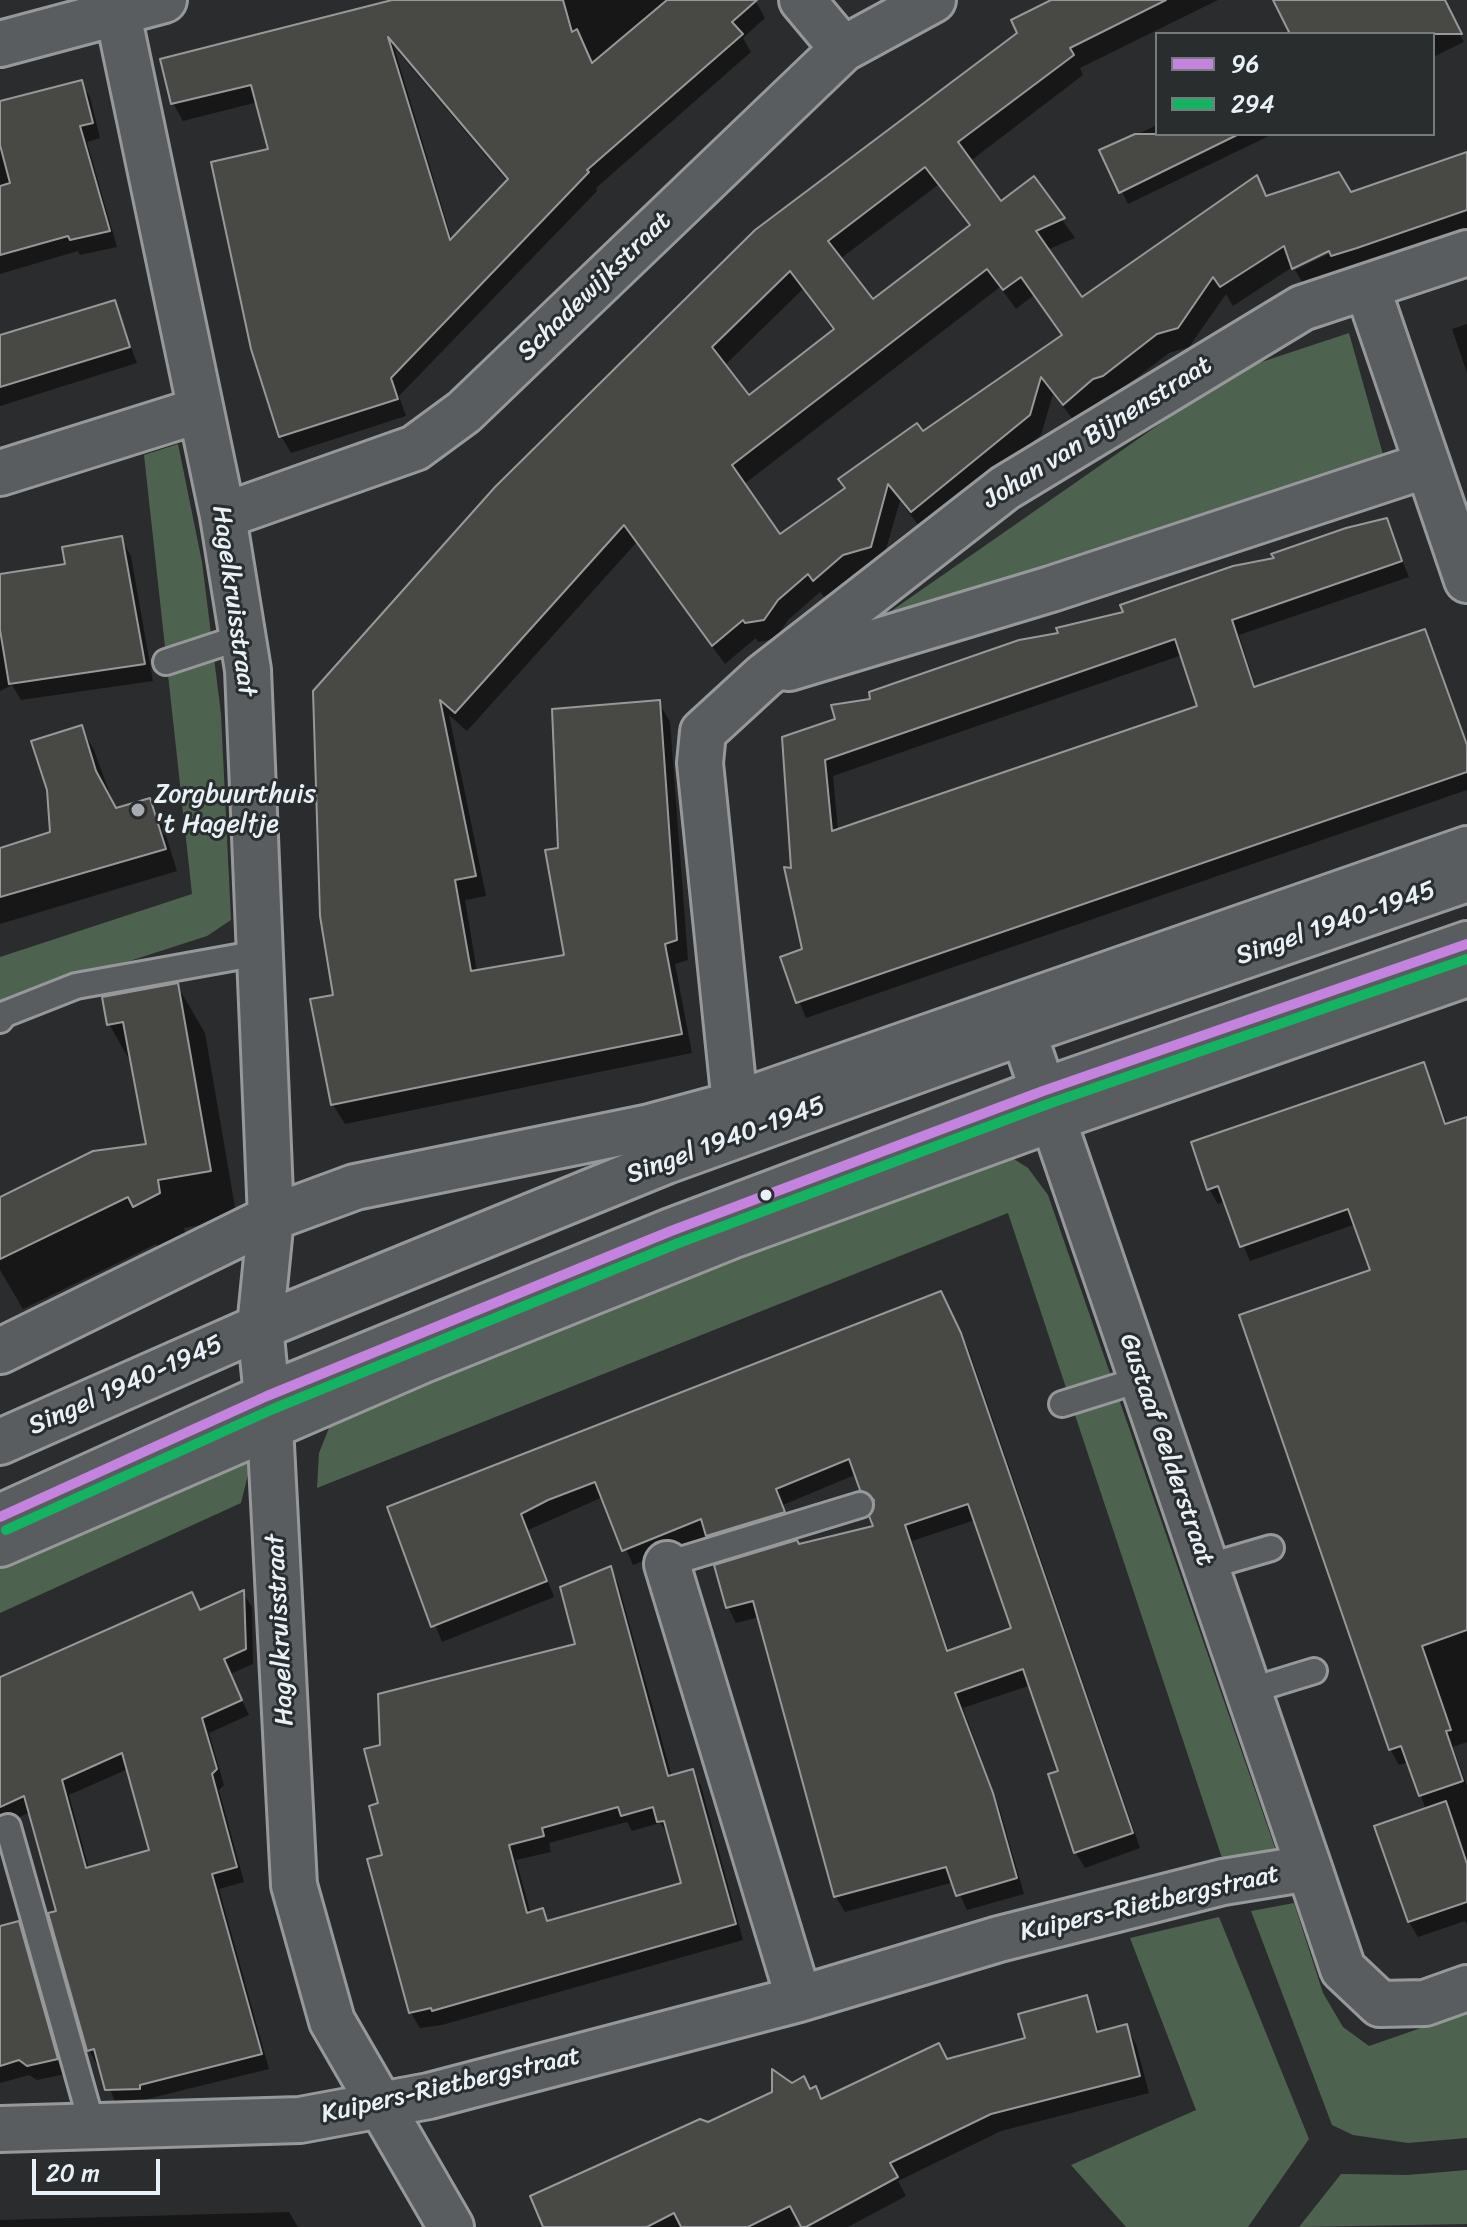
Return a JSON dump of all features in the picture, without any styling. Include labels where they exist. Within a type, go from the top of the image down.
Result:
[{"type":"street","points":[[0,44],[117,7],[164,0]]},
{"type":"street","points":[[802,0],[843,49]]},
{"type":"street","name":"Schadewijkstraat","points":[[223,516],[415,448],[464,412],[843,49],[933,0]]},
{"type":"street","name":"Hagelkruisstraat","points":[[117,7],[223,516],[248,670],[271,1218],[260,1327],[269,1411],[294,1885],[332,2021],[415,2159],[451,2227]]},
{"type":"street","name":"Johan van Bijnenstraat","points":[[735,1104],[700,763],[703,732],[764,676],[1005,488],[1288,316],[1467,253]]},
{"type":"street","points":[[1367,287],[1467,580]]},
{"type":"street","points":[[0,473],[200,410]]},
{"type":"street","name":"Johan van Bijnenstraat","points":[[764,676],[1051,589],[1427,465]]},
{"type":"street","name":"Singel 1940-1945","points":[[0,1351],[271,1218],[355,1187],[650,1127],[735,1104],[1467,849]]},
{"type":"street","name":"Singel 1940-1945","points":[[0,1442],[260,1327],[666,1161],[1023,1032],[1467,879]]},
{"type":"street","points":[[1048,1105],[1467,944]]},
{"type":"street","points":[[0,1544],[269,1411],[671,1231],[1048,1105],[1467,975]]},
{"type":"street","name":"Gustaaf Gelderstraat","points":[[1023,1032],[1309,1868]]},
{"type":"street","points":[[0,1517],[269,1411]]},
{"type":"street","points":[[667,1564],[799,1999]]},
{"type":"street","name":"Kuipers-Rietbergstraat","points":[[0,2129],[300,2120],[429,2096],[799,1999],[999,1939],[1223,1882],[1309,1868],[1343,1969],[1380,2004],[1425,2003],[1467,1988]]},
{"type":"lane","points":[[166,662],[242,637]]},
{"type":"lane","points":[[0,1020],[5,1014],[76,986],[259,953]]},
{"type":"lane","points":[[1062,1404],[1142,1379]]},
{"type":"lane","points":[[667,1564],[860,1505]]},
{"type":"lane","points":[[1206,1567],[1271,1548]]},
{"type":"lane","points":[[1249,1691],[1314,1671]]},
{"type":"lane","points":[[0,1830],[8,1827],[93,2128]]},
{"type":"green space","points":[[1349,333],[1384,458],[838,648],[1207,391],[1204,381]]},
{"type":"green space","points":[[178,444],[202,562],[221,714],[231,920],[207,936],[0,1003],[0,957],[192,894],[144,455]]},
{"type":"green space","points":[[1014,1159],[1028,1168],[1048,1195],[1281,1865],[1226,1870],[1008,1213],[317,1488],[319,1453],[331,1423],[489,1355],[846,1212],[995,1160]]},
{"type":"green space","points":[[252,1458],[241,1503],[0,1613],[0,1567]]},
{"type":"green space","points":[[1294,1903],[1323,1993],[1343,2027],[1369,2046],[1467,2012],[1467,2138],[1408,2143],[1353,2135],[1332,2125],[1251,1911]]},
{"type":"green space","points":[[1219,1917],[1309,2139],[1248,2227],[1126,2227],[1071,2165],[1196,2110],[1130,1938]]},
{"type":"green space","points":[[1467,2170],[1467,2224],[1299,2227],[1341,2174],[1408,2175]]},
{"type":"building","points":[[392,0],[563,0],[572,32],[577,29],[592,63],[667,0],[757,0],[732,22],[743,34],[587,170],[589,172],[391,378],[398,399],[279,437],[251,349],[211,162],[268,149],[251,85],[171,104],[160,59]],"holes":[[[388,37],[508,179],[450,240]]]},
{"type":"building","points":[[1051,0],[1166,0],[1070,48],[1074,55],[958,142],[1001,201],[1034,176],[1065,218],[1036,231],[1082,297],[1257,175],[1266,196],[1339,172],[1351,192],[1467,152],[1467,210],[1331,256],[1329,251],[1292,269],[1284,246],[1220,287],[1213,277],[1178,328],[1157,334],[1103,376],[1093,379],[1063,405],[1041,377],[1030,415],[911,512],[888,484],[871,547],[843,555],[813,581],[808,574],[778,600],[764,620],[745,623],[743,620],[712,646],[624,525],[455,713],[440,700],[476,876],[455,880],[471,971],[564,955],[545,850],[558,848],[552,709],[660,700],[677,940],[665,944],[682,1034],[331,1105],[310,999],[333,995],[320,916],[313,691],[495,487],[755,230],[1017,33],[1011,20]],"holes":[[[925,167],[970,225],[873,299],[828,241]],[[987,269],[1003,290],[1021,277],[1062,335],[923,431],[917,423],[838,479],[845,488],[780,534],[732,465]],[[790,271],[834,329],[749,395],[712,347]]]},
{"type":"building","points":[[1273,0],[1445,0],[1462,34],[1435,32],[1289,32]]},
{"type":"building","points":[[82,80],[93,123],[80,126],[110,231],[70,240],[68,236],[0,255],[0,186],[10,183],[0,145],[0,101]]},
{"type":"building","points":[[1135,134],[1235,136],[1119,193],[1099,150]]},
{"type":"building","points":[[115,300],[130,347],[0,387],[0,335]]},
{"type":"building","points":[[1387,518],[1402,561],[1232,620],[1254,687],[1425,629],[1467,745],[1467,772],[796,1003],[780,957],[802,949],[784,867],[791,868],[782,737],[835,719],[831,705],[870,699],[869,692],[1019,640],[1058,633],[1056,628],[1123,612],[1120,605],[1233,566],[1274,558],[1271,554],[1346,528]],"holes":[[[1175,639],[1197,706],[832,831],[825,760]]]},
{"type":"building","points":[[122,536],[145,664],[9,684],[0,630],[0,574],[65,564],[62,547]]},
{"type":"building","name":"Zorgbuurthuis 't Hageltje","points":[[82,725],[96,771],[116,808],[150,798],[166,849],[0,897],[0,848],[50,832],[47,790],[31,741]]},
{"type":"building","points":[[178,983],[211,1171],[158,1180],[160,1193],[133,1207],[128,1197],[0,1259],[0,1197],[93,1151],[146,1144],[123,1022],[107,1025],[102,997]]},
{"type":"building","points":[[1424,1062],[1445,1124],[1467,1117],[1467,1630],[1422,1646],[1451,1730],[1446,1731],[1463,1781],[1419,1796],[1401,1746],[1389,1750],[1239,1315],[1370,1270],[1348,1209],[1240,1247],[1218,1186],[1207,1190],[1191,1142]]},
{"type":"building","points":[[941,1291],[961,1333],[1133,1833],[1074,1853],[1048,1774],[1058,1771],[1023,1669],[955,1693],[993,1793],[1017,1878],[956,1896],[946,1867],[834,1897],[753,1601],[726,1608],[714,1565],[797,1540],[799,1544],[873,1526],[869,1516],[874,1500],[860,1490],[849,1459],[776,1489],[785,1512],[706,1536],[701,1519],[622,1551],[595,1482],[548,1500],[521,1514],[547,1581],[431,1627],[387,1507]],"holes":[[[968,1504],[1011,1628],[947,1651],[905,1525]]]},
{"type":"building","points":[[611,1566],[668,1776],[693,1769],[736,1924],[432,2011],[431,2008],[409,2013],[367,1859],[382,1855],[369,1806],[378,1803],[364,1749],[380,1745],[378,1694],[575,1644],[560,1587]],"holes":[[[618,1807],[621,1816],[653,1807],[657,1822],[664,1821],[681,1883],[547,1921],[543,1908],[527,1913],[509,1845],[544,1836],[542,1828]]]},
{"type":"building","points":[[244,1590],[246,1649],[224,1659],[242,1700],[202,1718],[217,1769],[212,1774],[237,1867],[212,1874],[262,2054],[140,2085],[140,2089],[105,2090],[94,2049],[87,2051],[48,1913],[56,1911],[24,1796],[0,1807],[0,1677],[192,1592],[200,1610]],"holes":[[[122,1753],[149,1850],[86,1868],[62,1780]]]},
{"type":"building","points":[[1446,1801],[1467,1864],[1467,1902],[1408,1922],[1374,1826]]},
{"type":"building","points":[[19,1921],[58,2059],[27,2066],[19,2060],[0,2066],[0,1926]]},
{"type":"building","points":[[1087,1995],[1097,2032],[1127,2024],[1140,2076],[991,2114],[890,2163],[898,2177],[806,2227],[801,2227],[790,2206],[748,2227],[681,2227],[674,2213],[647,2227],[543,2227],[530,2196],[700,2119],[708,2122],[772,2092],[772,2069],[792,2083],[804,2076],[810,2089],[816,2086],[821,2099],[939,2043],[947,2059],[1025,2038],[1018,2014]]},
{"type":"transit line","name":"96","points":[[0,1517],[267,1396],[671,1231],[1043,1091],[1467,944]]},
{"type":"transit line","name":"294","points":[[6,1530],[273,1409],[676,1244],[1048,1104],[1467,959]]},
{"type":"place","name":"Zorgbuurthuis 't Hageltje","points":[[138,810]]}]
